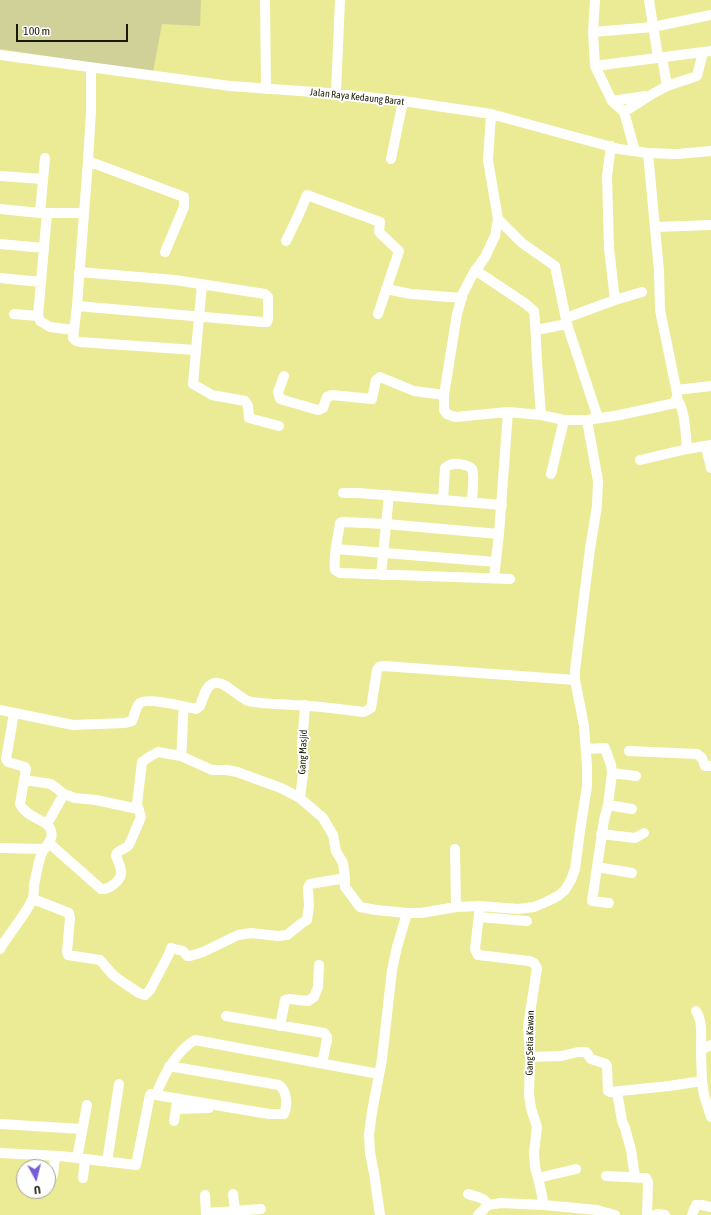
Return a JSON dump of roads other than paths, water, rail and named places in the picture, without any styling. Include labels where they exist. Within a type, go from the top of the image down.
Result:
[{"type":"street","points":[[265,0],[266,89]]},
{"type":"street","points":[[336,94],[340,0]]},
{"type":"street","points":[[595,0],[592,32],[595,66],[612,101],[624,112],[635,151]]},
{"type":"street","points":[[649,0],[653,27],[667,86]]},
{"type":"street","points":[[592,32],[653,27],[711,15]]},
{"type":"street","points":[[595,66],[707,51],[697,76],[667,86],[624,112]]},
{"type":"street","name":"Jalan Raya Kedaung Barat","points":[[0,55],[230,86],[403,101],[491,114],[615,147],[648,153],[677,154],[711,151]]},
{"type":"street","points":[[91,68],[91,110],[88,160],[74,339],[80,342],[196,350]]},
{"type":"street","points":[[612,101],[649,96]]},
{"type":"street","points":[[391,159],[403,101]]},
{"type":"street","points":[[491,114],[488,160],[498,219],[495,236],[485,257],[475,270],[463,293],[457,314],[444,395],[444,410],[447,414],[455,417],[508,412],[541,415],[564,420],[587,420],[620,415],[675,403],[677,394]]},
{"type":"street","points":[[615,300],[609,248],[607,176],[615,147],[628,130]]},
{"type":"street","points":[[648,153],[659,271],[660,310],[677,394],[682,408],[687,449]]},
{"type":"street","points":[[45,158],[43,179],[44,248],[38,316],[40,321],[50,327],[74,330]]},
{"type":"street","points":[[88,160],[184,197],[184,207],[165,252]]},
{"type":"street","points":[[0,176],[43,179]]},
{"type":"street","points":[[286,241],[307,195],[380,222],[379,232],[398,251],[378,314]]},
{"type":"street","points":[[0,210],[44,213],[84,213]]},
{"type":"street","points":[[498,219],[522,243],[555,266],[567,321],[598,418]]},
{"type":"street","points":[[655,227],[711,225]]},
{"type":"street","points":[[0,244],[44,248]]},
{"type":"street","points":[[475,270],[534,311],[536,330],[536,361],[541,415]]},
{"type":"street","points":[[77,306],[262,322],[267,322],[268,319],[267,295],[175,280],[80,272]]},
{"type":"street","points":[[0,278],[41,282]]},
{"type":"street","points":[[202,284],[193,384],[212,395],[245,401],[248,406],[249,418],[279,426]]},
{"type":"street","points":[[386,289],[411,294],[462,298]]},
{"type":"street","points":[[536,330],[567,321],[615,300],[642,292]]},
{"type":"street","points":[[14,314],[38,316]]},
{"type":"street","points":[[284,376],[278,392],[280,399],[318,410],[323,408],[327,397],[332,395],[372,399],[376,380],[380,377],[414,391],[444,395]]},
{"type":"street","points":[[677,394],[711,386]]},
{"type":"street","points":[[494,578],[502,505],[508,412]]},
{"type":"street","points":[[551,474],[564,420]]},
{"type":"street","points":[[479,912],[534,907],[558,896],[565,890],[575,869],[587,786],[588,766],[584,726],[575,680],[575,670],[589,556],[597,506],[598,481],[587,420]]},
{"type":"street","points":[[640,460],[687,449],[708,446],[711,468]]},
{"type":"street","points":[[443,500],[445,468],[449,465],[455,464],[467,466],[472,469],[472,502]]},
{"type":"street","points":[[343,492],[502,505]]},
{"type":"street","points":[[381,575],[389,495]]},
{"type":"street","points":[[499,534],[386,524],[342,522],[340,524],[336,549],[335,570],[338,572],[381,575],[510,579]]},
{"type":"street","points":[[336,549],[496,562]]},
{"type":"street","points":[[0,710],[73,725],[125,723],[132,721],[138,705],[142,702],[154,701],[196,709],[200,707],[206,689],[211,684],[216,683],[224,685],[248,700],[364,712],[370,710],[372,706],[376,673],[381,666],[575,680]]},
{"type":"street","name":"Gang Masjid","points":[[300,798],[304,766],[302,746],[305,705]]},
{"type":"street","points":[[181,756],[184,707]]},
{"type":"street","points":[[0,949],[33,899],[40,858],[51,832],[47,824],[27,813],[20,805],[19,801],[26,768],[3,759],[14,713]]},
{"type":"street","points":[[586,749],[606,749],[611,765],[612,773],[608,805],[604,820],[592,901],[609,903]]},
{"type":"street","points":[[629,750],[697,754],[702,758],[705,766],[711,766]]},
{"type":"street","points":[[0,848],[46,846],[101,889],[110,888],[121,875],[116,855],[117,852],[124,850],[129,845],[141,817],[138,808],[142,762],[158,752],[181,756],[212,770],[237,772],[281,788],[300,798],[323,818],[333,835],[336,851],[343,862],[346,878],[345,887],[360,907],[407,913],[421,913],[456,907],[527,921]]},
{"type":"street","points":[[612,773],[636,776]]},
{"type":"street","points":[[24,780],[51,784],[64,794],[75,798],[96,800],[138,808]]},
{"type":"street","points":[[47,824],[64,794]]},
{"type":"street","points":[[608,805],[632,809]]},
{"type":"street","points":[[602,834],[635,838],[644,833]]},
{"type":"street","points":[[455,849],[456,907]]},
{"type":"street","points":[[597,868],[632,873]]},
{"type":"street","points":[[33,899],[69,914],[68,955],[100,960],[113,975],[144,995],[150,990],[171,948],[183,951],[187,956],[190,956],[203,952],[241,934],[257,933],[278,936],[287,935],[307,920],[309,906],[308,888],[310,884],[346,878]]},
{"type":"street","points":[[479,912],[476,949],[524,955]]},
{"type":"street","points":[[380,1215],[370,1153],[370,1134],[372,1112],[382,1059],[392,970],[407,913]]},
{"type":"street","name":"Gang Setia Kawan","points":[[476,949],[476,953],[480,956],[529,961],[534,963],[537,968],[528,1026],[530,1057],[529,1095],[536,1127],[534,1154],[535,1167],[544,1205]]},
{"type":"street","points":[[280,1026],[285,1000],[308,1001],[314,997],[318,987],[319,965]]},
{"type":"street","points":[[696,1011],[700,1023],[702,1081],[704,1095],[711,1117]]},
{"type":"street","points":[[226,1016],[324,1033],[327,1040],[322,1063]]},
{"type":"street","points":[[156,1095],[169,1066],[195,1040],[379,1074]]},
{"type":"street","points":[[701,1050],[711,1045]]},
{"type":"street","points":[[530,1057],[561,1056],[578,1052],[586,1052],[590,1059],[606,1064],[608,1091],[610,1092],[702,1081]]},
{"type":"street","points":[[0,1153],[81,1158],[136,1166],[148,1099],[151,1094],[269,1114],[284,1114],[286,1106],[285,1092],[279,1085],[169,1066]]},
{"type":"street","points":[[107,1162],[120,1084]]},
{"type":"street","points":[[617,1092],[622,1121],[631,1150],[635,1177]]},
{"type":"street","points":[[174,1121],[178,1098]]},
{"type":"street","points":[[83,1178],[81,1158],[82,1129],[87,1105]]},
{"type":"street","points":[[176,1108],[233,1107]]},
{"type":"street","points":[[0,1124],[82,1129]]},
{"type":"street","points":[[538,1178],[576,1169]]},
{"type":"street","points":[[606,1176],[647,1179],[647,1215]]},
{"type":"street","points":[[233,1194],[235,1211]]},
{"type":"street","points":[[468,1194],[484,1199],[487,1201],[488,1205]]},
{"type":"street","points":[[205,1195],[206,1214],[261,1209]]},
{"type":"street","points":[[478,1215],[488,1205],[501,1203],[532,1210],[544,1205],[567,1211],[597,1210],[615,1215]]},
{"type":"street","points":[[692,1215],[696,1205],[702,1204],[711,1207]]},
{"type":"street","points":[[655,1215],[665,1215]]}]
